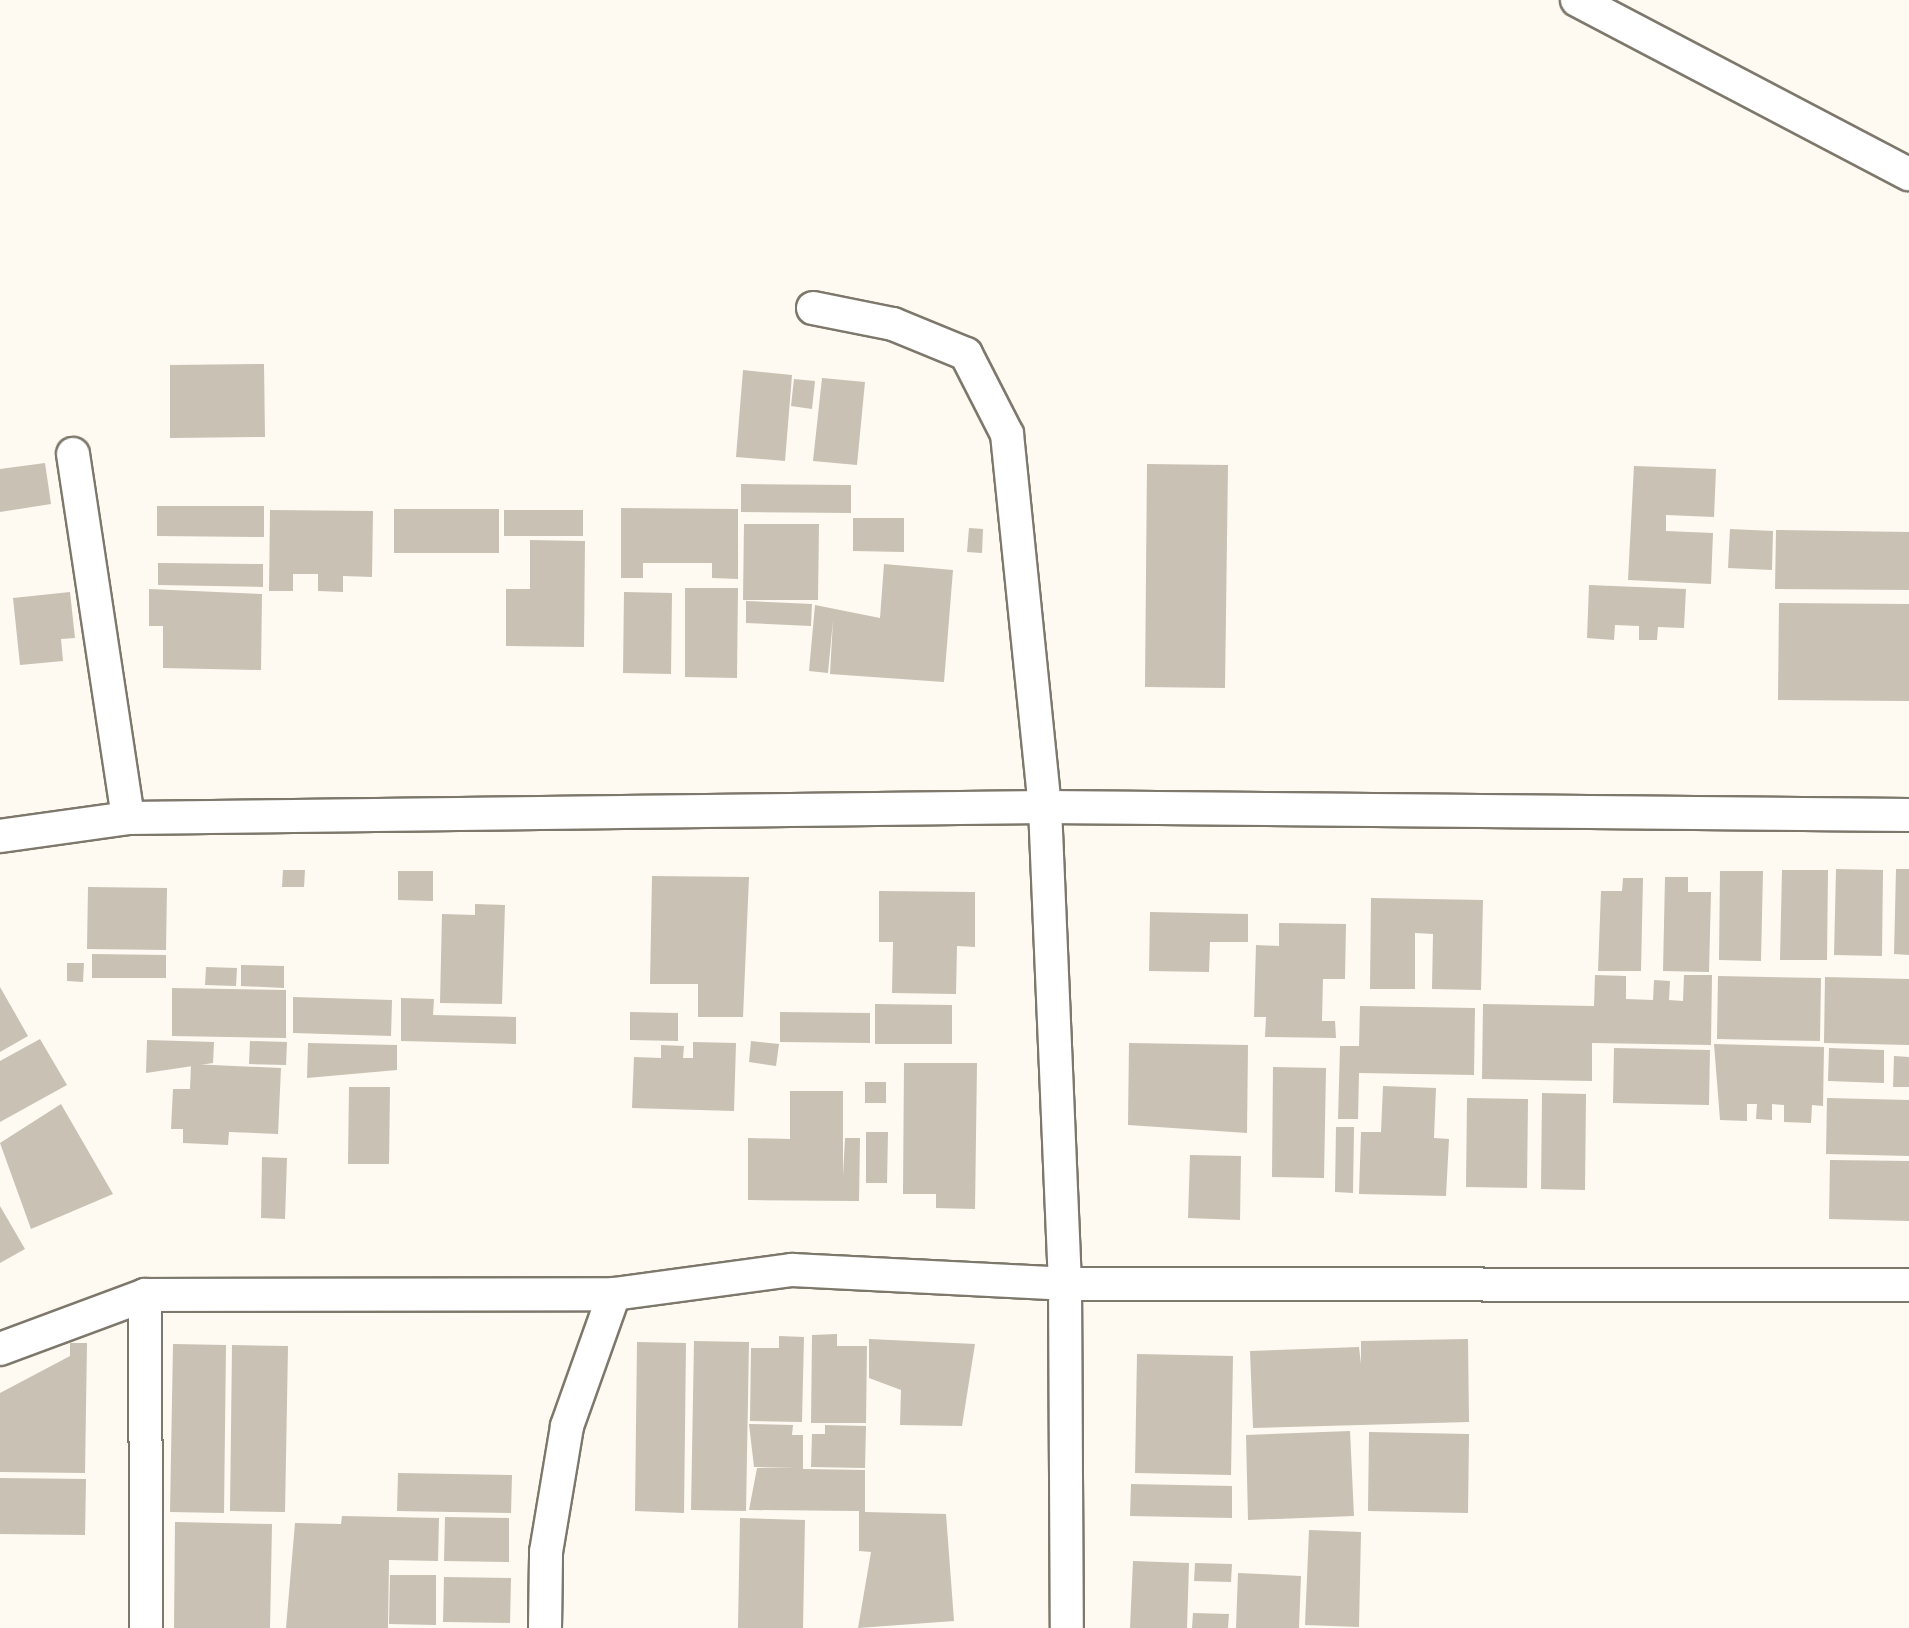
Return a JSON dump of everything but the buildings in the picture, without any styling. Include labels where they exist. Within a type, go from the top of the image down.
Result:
[{"type":"street","points":[[1577,0],[1909,174]]},
{"type":"street","points":[[814,308],[893,324],[966,354],[1007,434],[1045,807],[1065,1284],[1066,1628]]},
{"type":"street","points":[[74,454],[128,818]]},
{"type":"street","points":[[0,836],[128,818],[1045,807],[1909,815]]},
{"type":"street","points":[[0,1349],[145,1294],[614,1294],[792,1270],[1065,1284],[1909,1285]]},
{"type":"street","points":[[145,1294],[146,1628]]},
{"type":"street","points":[[545,1628],[546,1552],[567,1426],[614,1294]]}]
